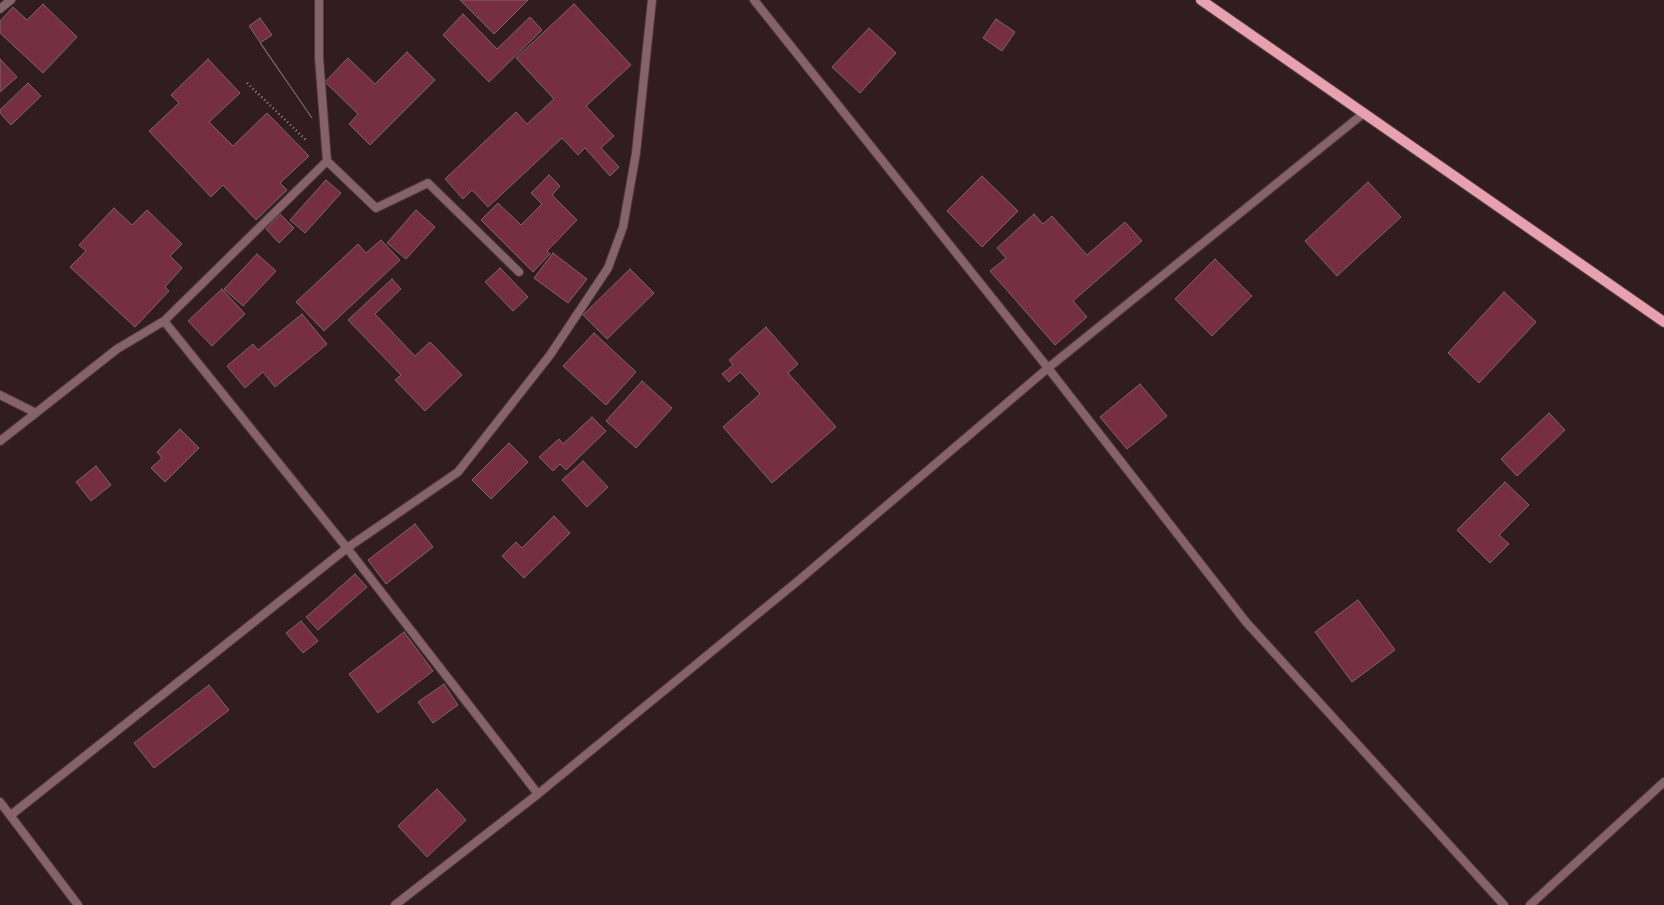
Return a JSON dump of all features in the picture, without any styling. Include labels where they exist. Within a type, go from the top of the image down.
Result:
[{"type":"main road","points":[[1201,0],[1664,322]]},
{"type":"street","points":[[3,5],[11,0]]},
{"type":"street","points":[[319,0],[319,58],[328,161],[376,208],[428,183],[519,272]]},
{"type":"street","points":[[11,815],[347,548],[458,472],[550,355],[608,268],[623,227],[636,153],[652,0]]},
{"type":"street","points":[[754,0],[1048,368],[1246,622],[1504,905]]},
{"type":"street","points":[[395,905],[538,794],[799,580],[1048,368],[1364,113]]},
{"type":"street","points":[[0,441],[117,349],[164,321],[328,161]]},
{"type":"street","points":[[164,321],[347,548],[538,794]]},
{"type":"street","points":[[0,394],[36,413]]},
{"type":"street","points":[[1530,905],[1664,782]]},
{"type":"street","points":[[0,802],[78,905]]},
{"type":"path","points":[[247,83],[328,161]]},
{"type":"building","points":[[460,0],[528,0],[494,34]]},
{"type":"building","points":[[43,4],[77,37],[43,73],[0,33],[0,21],[13,7],[27,20]]},
{"type":"building","points":[[574,4],[631,65],[586,106],[614,136],[601,148],[619,167],[610,176],[585,148],[578,155],[562,138],[488,207],[472,190],[463,199],[445,179],[516,112],[527,124],[554,99],[516,58]]},
{"type":"building","points":[[463,14],[497,49],[530,17],[542,30],[489,82],[443,35]]},
{"type":"building","points":[[260,18],[272,35],[260,43],[249,26]]},
{"type":"building","points":[[996,19],[1015,32],[1002,51],[983,38]]},
{"type":"building","points":[[869,28],[896,53],[860,93],[832,67]]},
{"type":"building","points":[[407,52],[435,80],[370,145],[349,124],[358,114],[325,82],[348,58],[375,84]]},
{"type":"building","points":[[0,59],[17,77],[0,92]]},
{"type":"building","points":[[208,59],[240,93],[209,122],[233,146],[267,113],[309,156],[280,183],[287,190],[256,220],[223,185],[211,197],[149,131],[179,103],[171,95]]},
{"type":"building","points":[[28,83],[41,96],[11,125],[0,113],[0,110]]},
{"type":"building","points":[[549,175],[560,186],[552,195],[577,220],[547,251],[550,254],[533,272],[481,220],[498,203],[521,225],[542,204],[531,193]]},
{"type":"building","points":[[982,176],[1018,211],[982,247],[947,211]]},
{"type":"building","points":[[326,180],[341,193],[305,233],[290,220]]},
{"type":"building","points":[[1368,182],[1401,217],[1337,276],[1305,241]]},
{"type":"building","points":[[114,208],[132,225],[147,210],[182,244],[170,256],[182,268],[165,287],[169,291],[135,327],[70,267],[86,251],[79,245]]},
{"type":"building","points":[[416,210],[435,227],[406,259],[387,243]]},
{"type":"building","points":[[280,214],[294,228],[279,243],[266,229]]},
{"type":"building","points":[[1034,214],[1043,224],[1052,216],[1087,255],[1125,222],[1142,241],[1073,301],[1087,317],[1055,345],[990,271],[1006,258],[997,248]]},
{"type":"building","points":[[381,240],[400,260],[324,331],[296,302],[358,244],[366,253]]},
{"type":"building","points":[[553,253],[587,279],[568,303],[534,278]]},
{"type":"building","points":[[257,254],[276,271],[243,306],[224,289]]},
{"type":"building","points":[[1215,259],[1252,296],[1212,336],[1175,299]]},
{"type":"building","points":[[500,268],[528,297],[513,311],[485,282]]},
{"type":"building","points":[[630,269],[654,293],[607,339],[583,315]]},
{"type":"building","points":[[392,279],[401,289],[375,314],[415,356],[430,342],[462,375],[425,411],[395,380],[401,375],[348,320]]},
{"type":"building","points":[[222,289],[245,314],[212,346],[188,321]]},
{"type":"building","points":[[1504,292],[1536,322],[1479,383],[1448,353]]},
{"type":"building","points":[[302,314],[327,344],[275,387],[263,372],[245,388],[227,366],[253,344],[258,350]]},
{"type":"building","points":[[766,327],[798,364],[788,373],[836,427],[772,483],[723,427],[760,394],[740,372],[729,382],[722,374],[733,365],[729,360]]},
{"type":"building","points":[[594,333],[636,372],[606,405],[563,366]]},
{"type":"building","points":[[642,381],[672,408],[636,448],[606,421]]},
{"type":"building","points":[[1140,384],[1167,416],[1127,449],[1100,417]]},
{"type":"building","points":[[1549,413],[1565,430],[1517,476],[1501,459]]},
{"type":"building","points":[[592,417],[606,431],[566,470],[560,464],[553,471],[539,457],[559,439],[563,444]]},
{"type":"building","points":[[180,429],[199,448],[165,482],[151,468],[162,458],[157,452]]},
{"type":"building","points":[[509,443],[528,462],[491,499],[472,480]]},
{"type":"building","points":[[583,461],[608,487],[587,507],[562,480]]},
{"type":"building","points":[[96,466],[111,485],[91,501],[76,482]]},
{"type":"building","points":[[1505,482],[1529,505],[1499,535],[1509,544],[1490,563],[1457,530]]},
{"type":"building","points":[[554,516],[570,533],[524,578],[502,556],[516,542],[522,548]]},
{"type":"building","points":[[415,524],[433,547],[386,584],[368,560]]},
{"type":"building","points":[[355,574],[367,587],[318,630],[306,617]]},
{"type":"building","points":[[1358,600],[1395,650],[1352,682],[1315,632]]},
{"type":"building","points":[[301,621],[318,641],[303,653],[286,633]]},
{"type":"building","points":[[404,632],[433,671],[378,713],[349,674]]},
{"type":"building","points":[[444,684],[458,705],[433,723],[418,702]]},
{"type":"building","points":[[209,685],[229,710],[154,768],[134,743]]},
{"type":"building","points":[[437,789],[466,820],[427,857],[398,826]]}]
